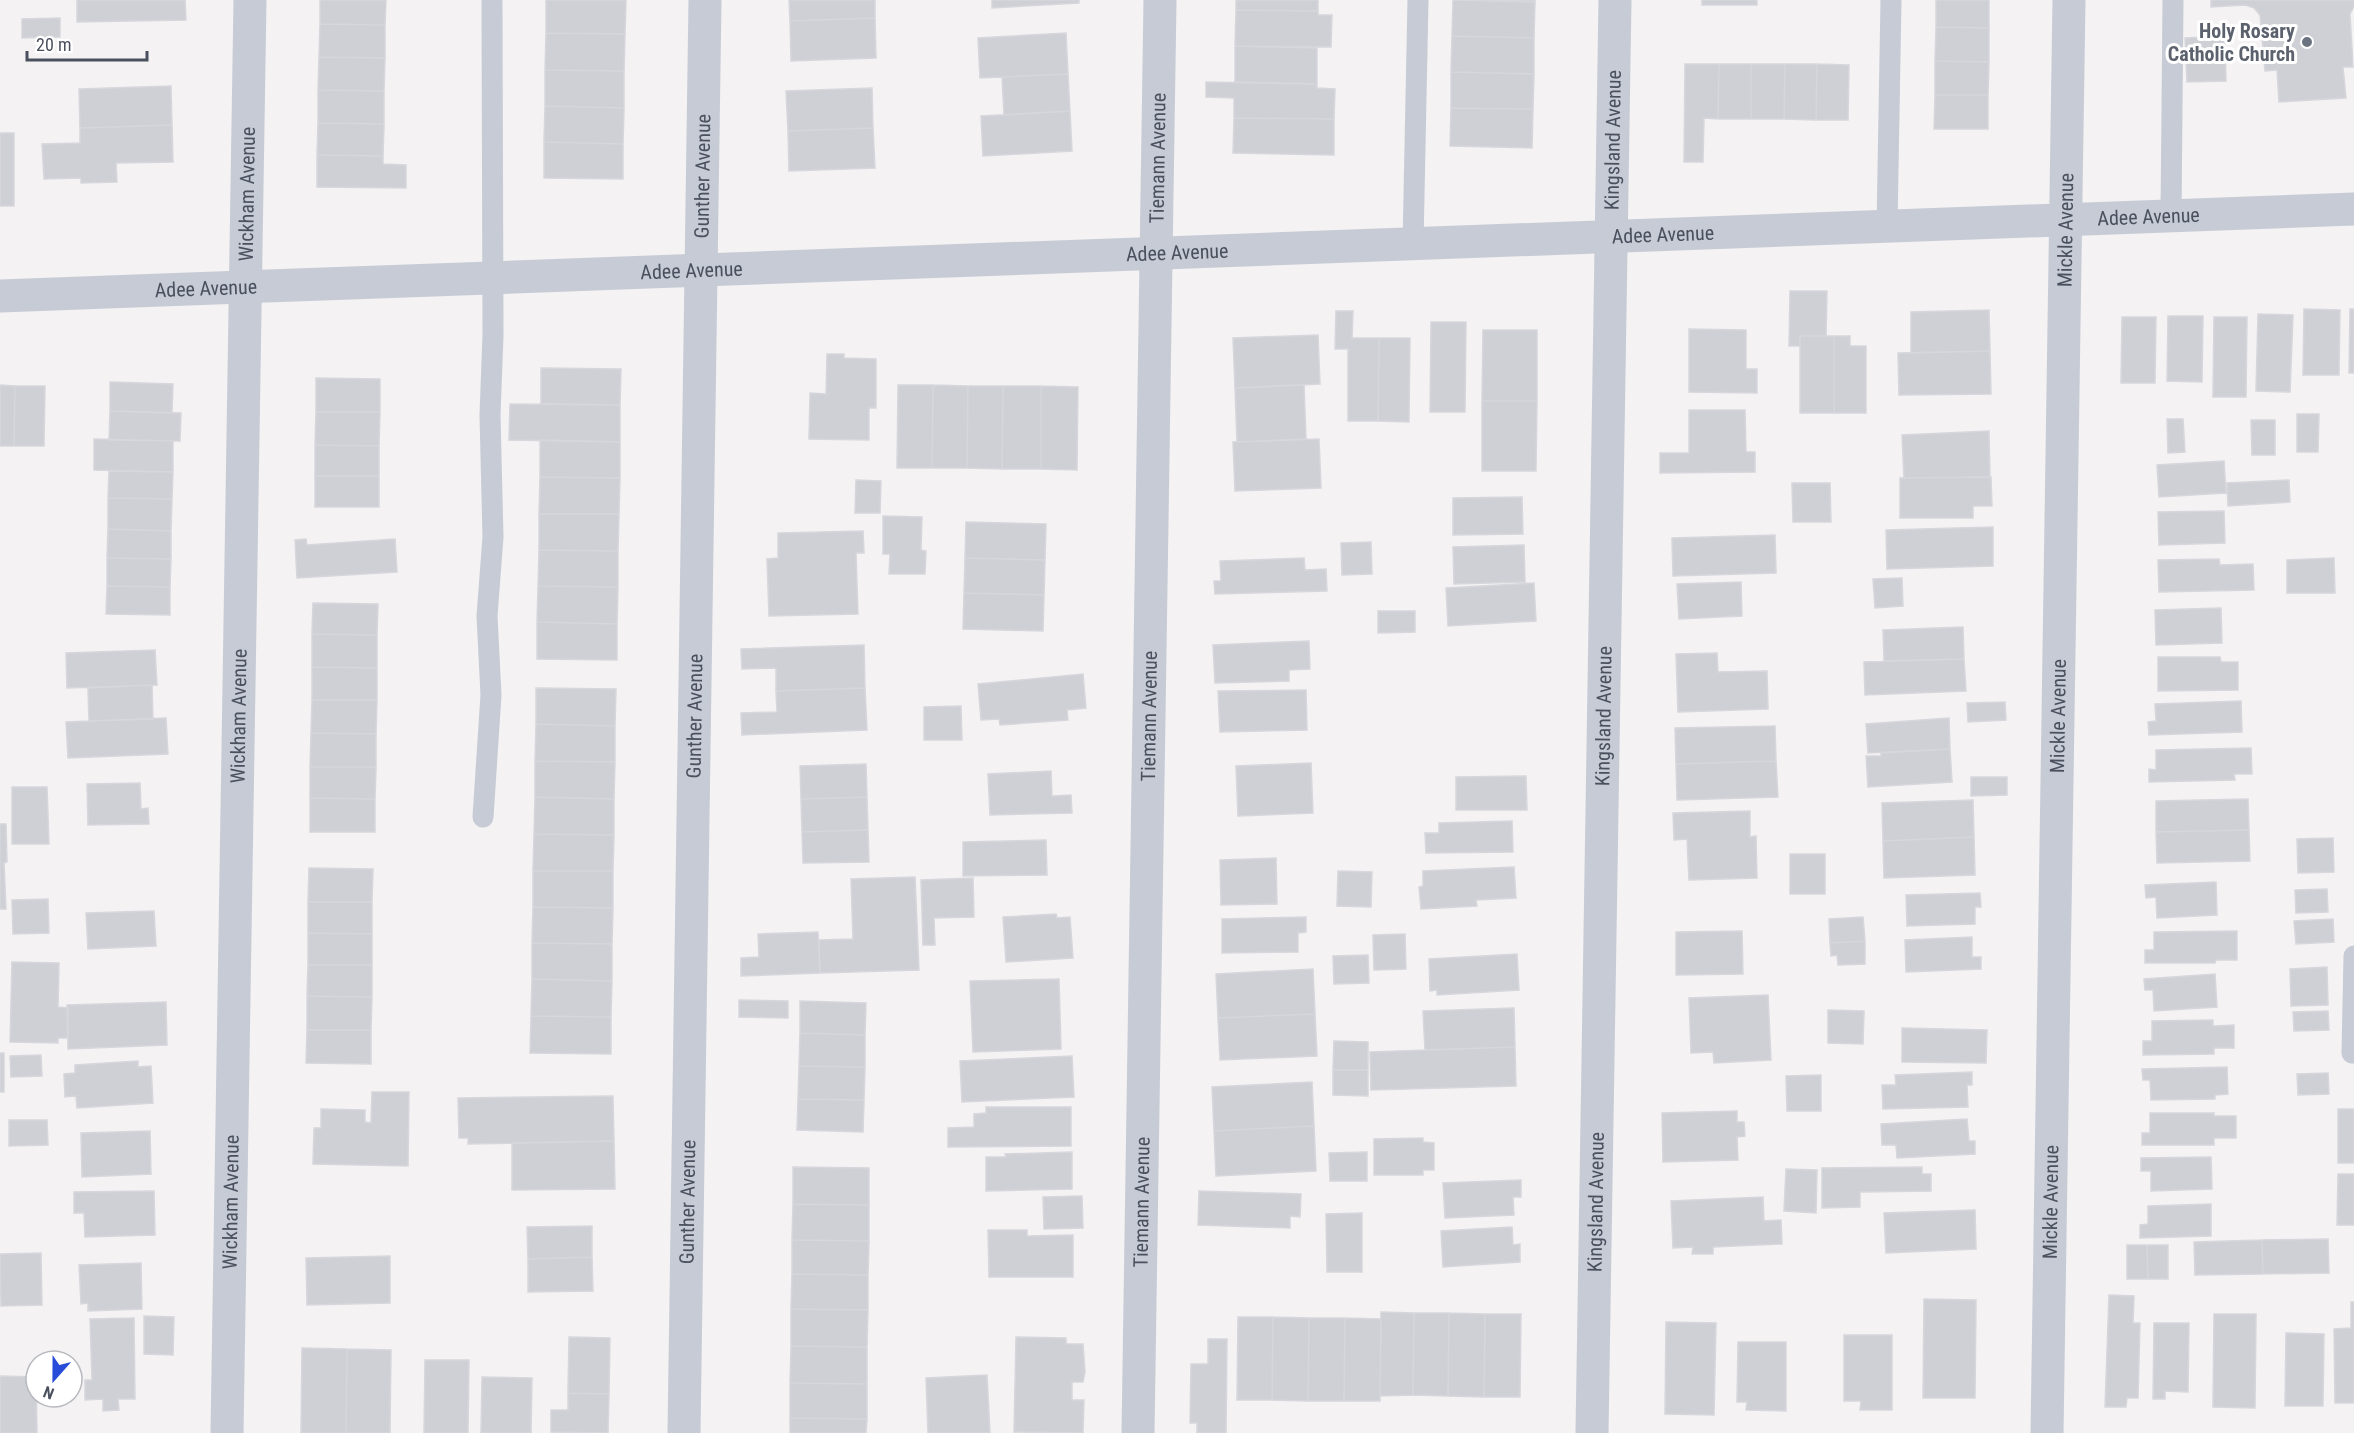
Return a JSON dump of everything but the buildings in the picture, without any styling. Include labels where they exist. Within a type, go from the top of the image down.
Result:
[{"type":"street","name":"Wickham Avenue","points":[[227,1433],[250,0]]},
{"type":"street","name":"Gunther Avenue","points":[[684,1433],[705,0]]},
{"type":"street","name":"Tiemann Avenue","points":[[1138,1433],[1160,0]]},
{"type":"street","name":"Kingsland Avenue","points":[[1592,1433],[1615,0]]},
{"type":"street","name":"Mickle Avenue","points":[[2047,1433],[2069,0]]},
{"type":"street","name":"Adee Avenue","points":[[0,296],[2354,209]]},
{"type":"lane","points":[[483,817],[491,695],[487,616],[493,537],[490,416],[493,335],[492,0]]},
{"type":"lane","points":[[1413,244],[1418,0]]},
{"type":"lane","points":[[1887,227],[1891,0]]},
{"type":"lane","points":[[2171,216],[2174,0]]},
{"type":"lane","points":[[2354,956],[2352,1042],[2354,1053]]},
{"type":"place","name":"Holy Rosary Catholic Church","points":[[2307,42]]}]
